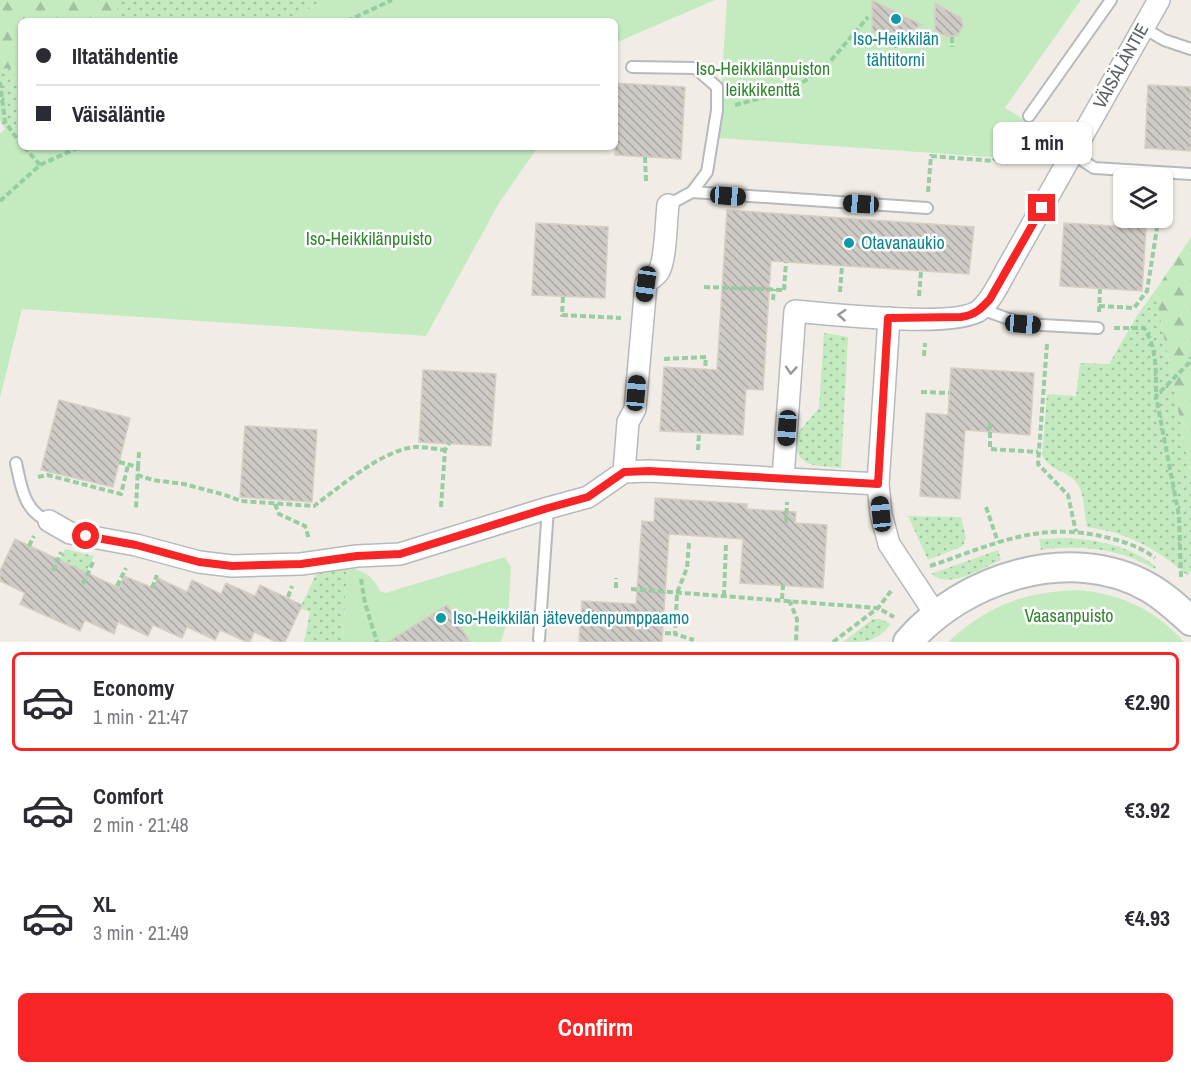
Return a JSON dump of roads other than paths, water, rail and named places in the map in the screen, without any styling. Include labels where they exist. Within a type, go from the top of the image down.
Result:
[{"type":"street","name":"VÄISÄLÄNTIE","points":[[981,309],[990,299],[1159,0]]},
{"type":"street","points":[[624,472],[628,422],[635,409],[646,284],[649,279],[658,274],[662,264],[668,205]]},
{"type":"street","points":[[783,478],[795,311],[888,318],[961,317],[972,315],[981,309]]},
{"type":"street","points":[[888,318],[878,484],[881,514],[889,544],[936,615]]},
{"type":"street","points":[[49,521],[70,533],[136,545],[199,562],[232,566],[301,564],[357,556],[400,554],[588,497],[624,472],[649,471],[878,484]]},
{"type":"street","points":[[908,642],[936,615],[966,595],[995,582],[1026,573],[1066,568],[1102,571],[1147,587],[1172,603],[1191,621]]},
{"type":"lane","points":[[1029,116],[1111,0]]},
{"type":"lane","points":[[1142,27],[1164,40],[1191,49]]},
{"type":"lane","points":[[632,67],[695,68],[717,87],[717,110],[706,172],[692,192],[668,205]]},
{"type":"lane","points":[[1073,154],[1094,168],[1191,174]]},
{"type":"lane","points":[[692,192],[927,208]]},
{"type":"lane","points":[[981,309],[1023,324],[1098,328]]},
{"type":"lane","points":[[16,463],[23,496],[39,517],[49,521]]},
{"type":"lane","points":[[539,639],[548,508]]},
{"type":"place","name":"Iso-Heikkilän tähtitorni","points":[[896,19]]},
{"type":"place","name":"Otavanaukio","points":[[849,243]]},
{"type":"place","name":"Iso-Heikkilän jätevedenpumppaamo","points":[[441,618]]},
{"type":"park label","name":"Iso-Heikkilänpuiston leikkikenttä","points":[[763,79]]},
{"type":"park label","name":"Iso-Heikkilänpuisto","points":[[369,239]]},
{"type":"park label","name":"Vaasanpuisto","points":[[1069,616]]}]
